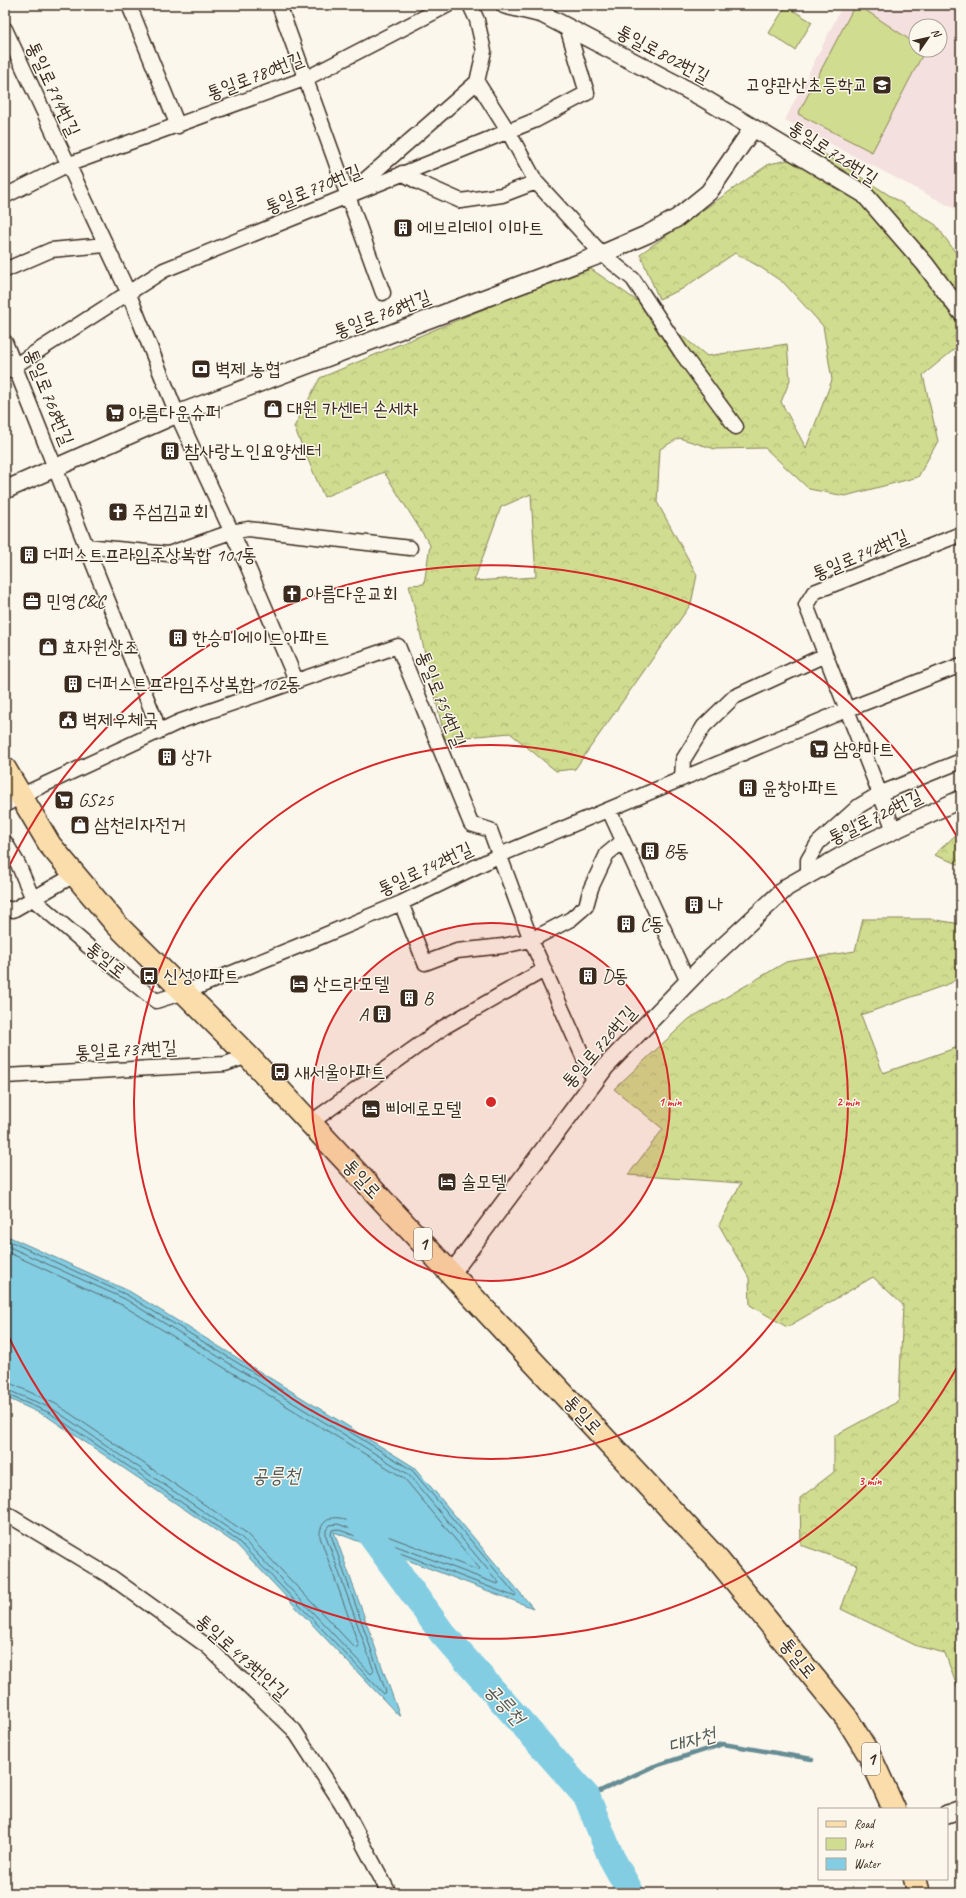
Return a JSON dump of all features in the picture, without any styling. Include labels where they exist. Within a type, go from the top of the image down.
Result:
[{"type":"main road","name":"통일로","points":[[5,769],[13,800],[116,924],[248,1056],[718,1560],[846,1717],[870,1756],[893,1806]]},
{"type":"main road","points":[[915,1880],[919,1893]]},
{"type":"street","points":[[129,5],[178,126]]},
{"type":"street","points":[[279,5],[307,78],[347,195],[383,292]]},
{"type":"street","name":"통일로780번길","points":[[5,196],[67,165],[307,78],[448,5]]},
{"type":"street","points":[[347,195],[477,82],[484,51],[477,20],[470,5]]},
{"type":"street","name":"통일로802번길","points":[[505,5],[542,14],[703,98],[753,128]]},
{"type":"street","name":"통일로770번길","points":[[10,369],[164,270],[536,120],[587,93],[567,27]]},
{"type":"street","name":"통일로794번길","points":[[5,29],[8,44],[67,165]]},
{"type":"street","points":[[477,82],[508,131],[536,182],[602,254],[633,279],[681,352],[736,427]]},
{"type":"street","name":"통일로768번길","points":[[5,490],[177,414],[602,254],[648,234],[677,218],[709,192],[753,128]]},
{"type":"street","name":"통일로726번길","points":[[753,128],[864,194],[925,264],[961,312]]},
{"type":"street","points":[[67,165],[128,292],[177,414],[296,680]]},
{"type":"street","points":[[402,173],[418,182],[461,201],[502,194],[536,182]]},
{"type":"street","points":[[5,270],[51,250],[105,245]]},
{"type":"street","name":"통일로768번길","points":[[5,342],[10,369],[55,468],[155,720],[158,732]]},
{"type":"street","points":[[86,546],[168,554],[231,532],[248,529],[410,548]]},
{"type":"street","name":"통일로742번길","points":[[846,710],[806,605],[814,592],[961,534]]},
{"type":"street","name":"통일로754번길","points":[[13,800],[181,721],[398,646],[471,824],[490,830],[500,855]]},
{"type":"street","points":[[682,779],[683,760],[697,737],[704,726],[734,697],[825,655]]},
{"type":"street","name":"통일로742번길","points":[[185,992],[401,903],[500,855],[846,710],[961,665]]},
{"type":"street","points":[[846,710],[894,830]]},
{"type":"street","name":"통일로726번길","points":[[808,875],[808,860],[818,843],[859,806],[879,794],[961,761]]},
{"type":"street","name":"통일로726번길","points":[[451,1274],[606,1066],[711,958],[787,887],[854,849],[961,799]]},
{"type":"street","points":[[609,810],[688,982]]},
{"type":"street","points":[[401,903],[425,962],[457,951],[531,940],[571,920],[586,906],[591,888],[607,854],[623,841]]},
{"type":"street","name":"통일로","points":[[5,842],[18,864],[33,899],[89,947],[156,1001],[185,992]]},
{"type":"street","points":[[500,855],[531,940],[594,1081]]},
{"type":"street","points":[[5,908],[13,910],[76,874]]},
{"type":"street","points":[[310,1123],[444,1027],[544,970]]},
{"type":"street","name":"통일로737번길","points":[[5,1076],[225,1064],[248,1056]]},
{"type":"street","name":"통일로493번안길","points":[[5,1513],[111,1577],[207,1646],[294,1730],[342,1804],[389,1893]]},
{"type":"street","points":[[948,1814],[961,1809]]},
{"type":"shaded area","name":"고양관산초등학교","points":[[843,5],[961,5],[961,212],[785,120]]},
{"type":"green space","points":[[855,5],[858,5],[908,39],[908,58],[921,58],[872,152],[798,114]]},
{"type":"green space","points":[[786,6],[812,22],[795,50],[769,33]]},
{"type":"green space","points":[[823,153],[936,225],[961,260],[961,339],[956,348],[923,375],[938,441],[918,477],[845,496],[809,489],[765,448],[715,449],[679,438],[660,449],[657,502],[697,575],[691,604],[575,769],[556,771],[510,733],[445,739],[409,585],[424,584],[430,545],[384,472],[324,497],[294,427],[320,378],[500,302],[591,269],[646,307],[707,356],[787,344],[790,380],[781,402],[806,448],[832,380],[823,326],[784,283],[735,253],[682,289],[659,299],[640,254],[769,164]],"holes":[[[531,494],[536,577],[474,581],[501,507]]]},
{"type":"green space","points":[[961,830],[961,865],[934,855]]},
{"type":"green space","points":[[863,919],[930,919],[961,924],[961,975],[951,983],[861,1015],[883,1073],[961,1046],[961,1698],[945,1653],[917,1646],[841,1609],[857,1565],[801,1545],[800,1498],[834,1472],[834,1436],[899,1401],[903,1305],[873,1277],[787,1327],[750,1305],[749,1278],[719,1225],[741,1183],[628,1175],[663,1129],[614,1089],[689,1019],[786,962],[855,951]]},
{"type":"water","name":"공릉천","points":[[5,1235],[129,1291],[414,1467],[533,1608],[334,1532],[400,1717],[236,1544],[48,1417],[5,1397]]},
{"type":"waterway","name":"공릉천","points":[[360,1520],[442,1633],[587,1797],[611,1857],[631,1893]]},
{"type":"waterway","name":"대자천","points":[[587,1797],[652,1767],[723,1744],[812,1759]]},
{"type":"place","name":"고양관산초등학교","points":[[882,85]]},
{"type":"place","name":"에브리데이 이마트","points":[[403,228]]},
{"type":"place","name":"벽제 농협","points":[[201,369]]},
{"type":"place","name":"대원 카센터 손세차","points":[[273,409]]},
{"type":"place","name":"아름다운슈퍼","points":[[115,413]]},
{"type":"place","name":"참사랑노인요양센터","points":[[170,451]]},
{"type":"place","name":"주섬김교회","points":[[118,512]]},
{"type":"place","name":"더퍼스트프라임주상복합 101동","points":[[29,555]]},
{"type":"place","name":"아름다운교회","points":[[292,594]]},
{"type":"place","name":"민영C&C","points":[[32,601]]},
{"type":"place","name":"한승미에이드아파트","points":[[178,638]]},
{"type":"place","name":"효자원상조","points":[[48,647]]},
{"type":"place","name":"더퍼스트프라임주상복합 102동","points":[[73,684]]},
{"type":"place","name":"벽제우체국","points":[[68,720]]},
{"type":"place","name":"삼양마트","points":[[819,749]]},
{"type":"place","name":"상가","points":[[167,757]]},
{"type":"place","name":"윤창아파트","points":[[748,788]]},
{"type":"place","name":"GS25","points":[[64,800]]},
{"type":"place","name":"삼천리자전거","points":[[80,825]]},
{"type":"place","name":"B동","points":[[650,851]]},
{"type":"place","name":"나","points":[[694,905]]},
{"type":"place","name":"C동","points":[[626,924]]},
{"type":"place","name":"신성아파트","points":[[149,976]]},
{"type":"place","name":"D동","points":[[588,976]]},
{"type":"place","name":"산드라모텔","points":[[299,984]]},
{"type":"place","name":"B","points":[[409,998]]},
{"type":"place","name":"A","points":[[382,1014]]},
{"type":"place","name":"새서울아파트","points":[[280,1072]]},
{"type":"place","name":"삐에로모텔","points":[[371,1109]]},
{"type":"place","name":"솔모텔","points":[[447,1182]]}]
